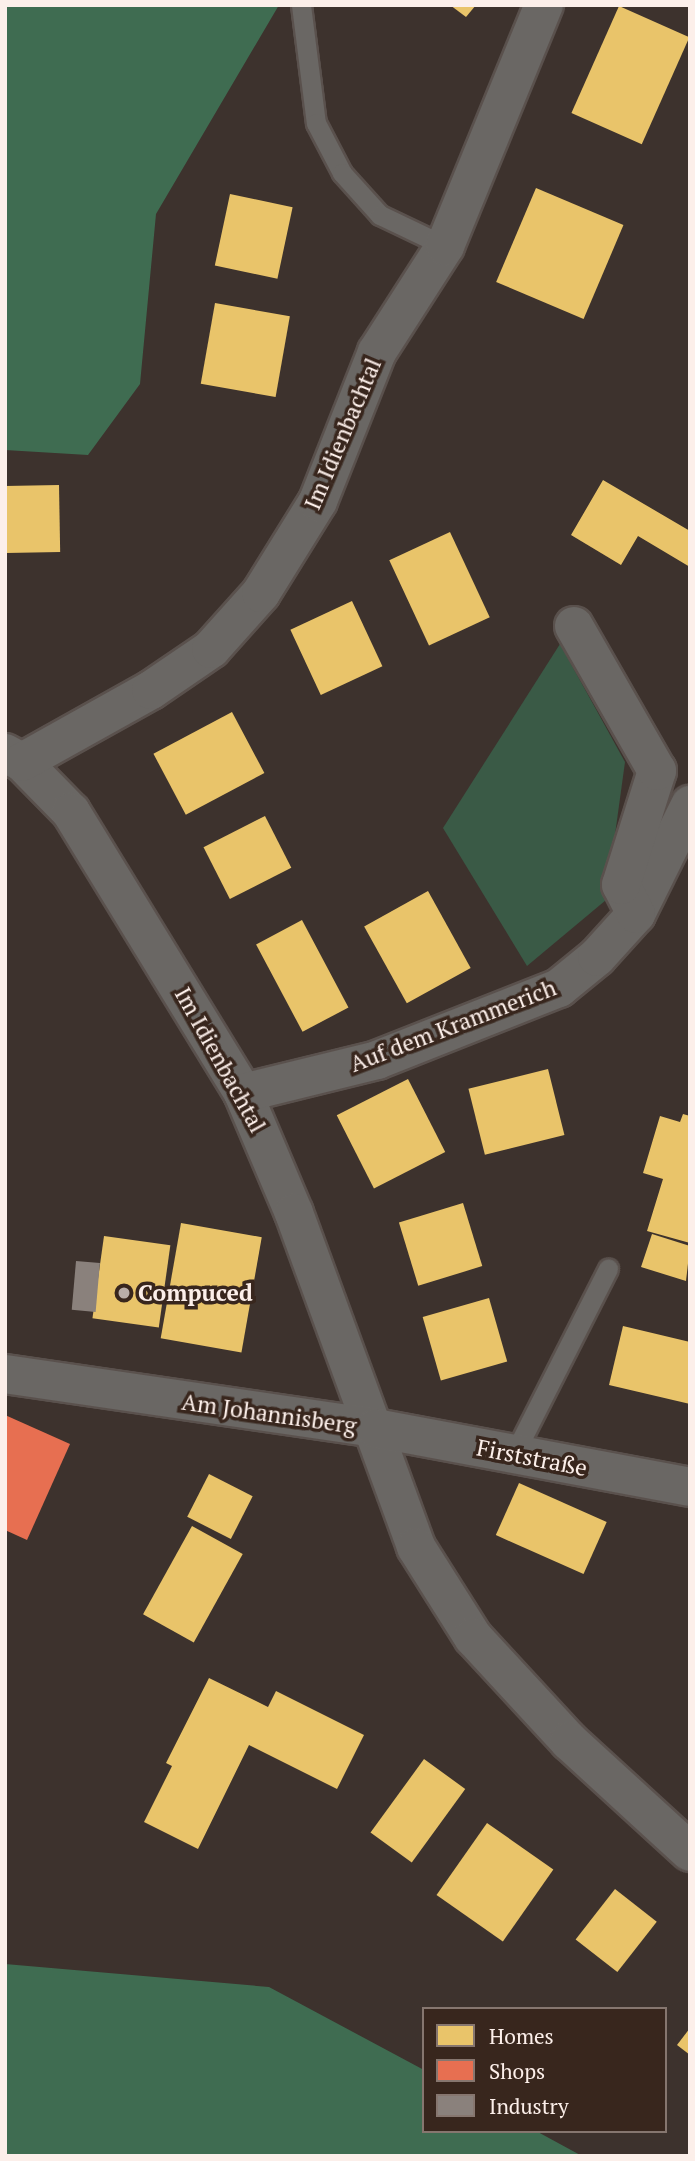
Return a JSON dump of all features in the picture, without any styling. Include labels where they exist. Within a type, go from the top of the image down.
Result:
[{"type":"street","name":"Im Idienbachtal","points":[[375,1428],[243,1093],[106,863],[71,812],[14,757],[151,690],[211,649],[261,593],[318,501],[377,352],[445,246],[544,5]]},
{"type":"street","points":[[574,626],[657,771],[621,885],[636,914]]},
{"type":"street","name":"Auf dem Krammerich","points":[[243,1093],[377,1060],[559,988],[597,957],[636,914],[690,805]]},
{"type":"street","name":"Am Johannisberg","points":[[5,1374],[375,1428],[416,1547],[472,1637],[569,1741],[690,1852]]},
{"type":"street","name":"Firststraße","points":[[375,1428],[690,1487]]},
{"type":"lane","points":[[301,5],[316,122],[342,173],[380,215],[445,246]]},
{"type":"lane","points":[[514,1454],[608,1269]]},
{"type":"green space","points":[[5,5],[279,5],[156,214],[140,384],[88,455],[5,450]]},
{"type":"green space","points":[[560,644],[625,762],[606,900],[527,966],[443,828]]},
{"type":"green space","points":[[5,1964],[269,1987],[422,2069],[422,2133],[540,2133],[582,2156],[5,2156]]},
{"type":"building: Homes","points":[[450,5],[476,5],[466,17]]},
{"type":"building: Homes","points":[[619,6],[689,37],[642,144],[571,113]]},
{"type":"building: Homes","points":[[536,188],[623,225],[584,319],[496,282]]},
{"type":"building: Homes","points":[[230,194],[293,207],[277,279],[215,265]]},
{"type":"building: Homes","points":[[215,303],[290,316],[276,397],[201,384]]},
{"type":"building: Homes","points":[[603,480],[690,531],[690,567],[638,536],[621,565],[571,535]]},
{"type":"building: Homes","points":[[59,485],[60,552],[6,553],[5,486]]},
{"type":"building: Homes","points":[[450,532],[490,617],[429,646],[389,560]]},
{"type":"building: Homes","points":[[352,601],[382,666],[321,695],[290,630]]},
{"type":"building: Homes","points":[[232,712],[264,773],[186,815],[153,754]]},
{"type":"building: Homes","points":[[265,816],[291,868],[230,899],[204,847]]},
{"type":"building: Homes","points":[[428,891],[471,968],[407,1003],[364,926]]},
{"type":"building: Homes","points":[[302,920],[348,1007],[303,1032],[256,944]]},
{"type":"building: Homes","points":[[548,1069],[564,1135],[485,1155],[468,1089]]},
{"type":"building: Homes","points":[[408,1079],[445,1152],[374,1188],[337,1115]]},
{"type":"building: Homes","points":[[683,1114],[690,1116],[690,1243],[647,1231],[663,1179],[643,1173],[660,1116],[680,1122]]},
{"type":"building: Homes","points":[[463,1203],[482,1266],[418,1286],[399,1223]]},
{"type":"building: Homes","points":[[181,1223],[262,1237],[241,1352],[161,1338]]},
{"type":"building: Homes","points":[[652,1234],[690,1246],[686,1281],[641,1267]]},
{"type":"building: Homes","points":[[104,1236],[170,1245],[159,1328],[92,1318]]},
{"type":"building: Homes","points":[[489,1298],[507,1361],[441,1380],[423,1317]]},
{"type":"building: Homes","points":[[623,1326],[690,1342],[690,1404],[609,1385]]},
{"type":"building: Homes","points":[[209,1474],[253,1496],[231,1539],[187,1517]]},
{"type":"building: Homes","points":[[519,1483],[607,1522],[584,1574],[496,1535]]},
{"type":"building: Homes","points":[[192,1526],[243,1554],[194,1642],[143,1614]]},
{"type":"building: Homes","points":[[209,1678],[268,1707],[276,1691],[364,1735],[337,1789],[249,1745],[198,1849],[144,1822],[172,1766],[166,1763]]},
{"type":"building: Homes","points":[[424,1759],[465,1789],[412,1863],[371,1833]]},
{"type":"building: Homes","points":[[487,1823],[553,1869],[503,1942],[437,1895]]},
{"type":"building: Homes","points":[[615,1889],[657,1922],[617,1972],[576,1939]]},
{"type":"building: Homes","points":[[690,2028],[690,2055],[677,2045]]},
{"type":"building: Shops","points":[[5,1415],[70,1444],[27,1540],[5,1530]]},
{"type":"building: Industry","points":[[76,1261],[100,1263],[96,1312],[72,1310]]},
{"type":"place","name":"Compuced","points":[[124,1293]]}]
